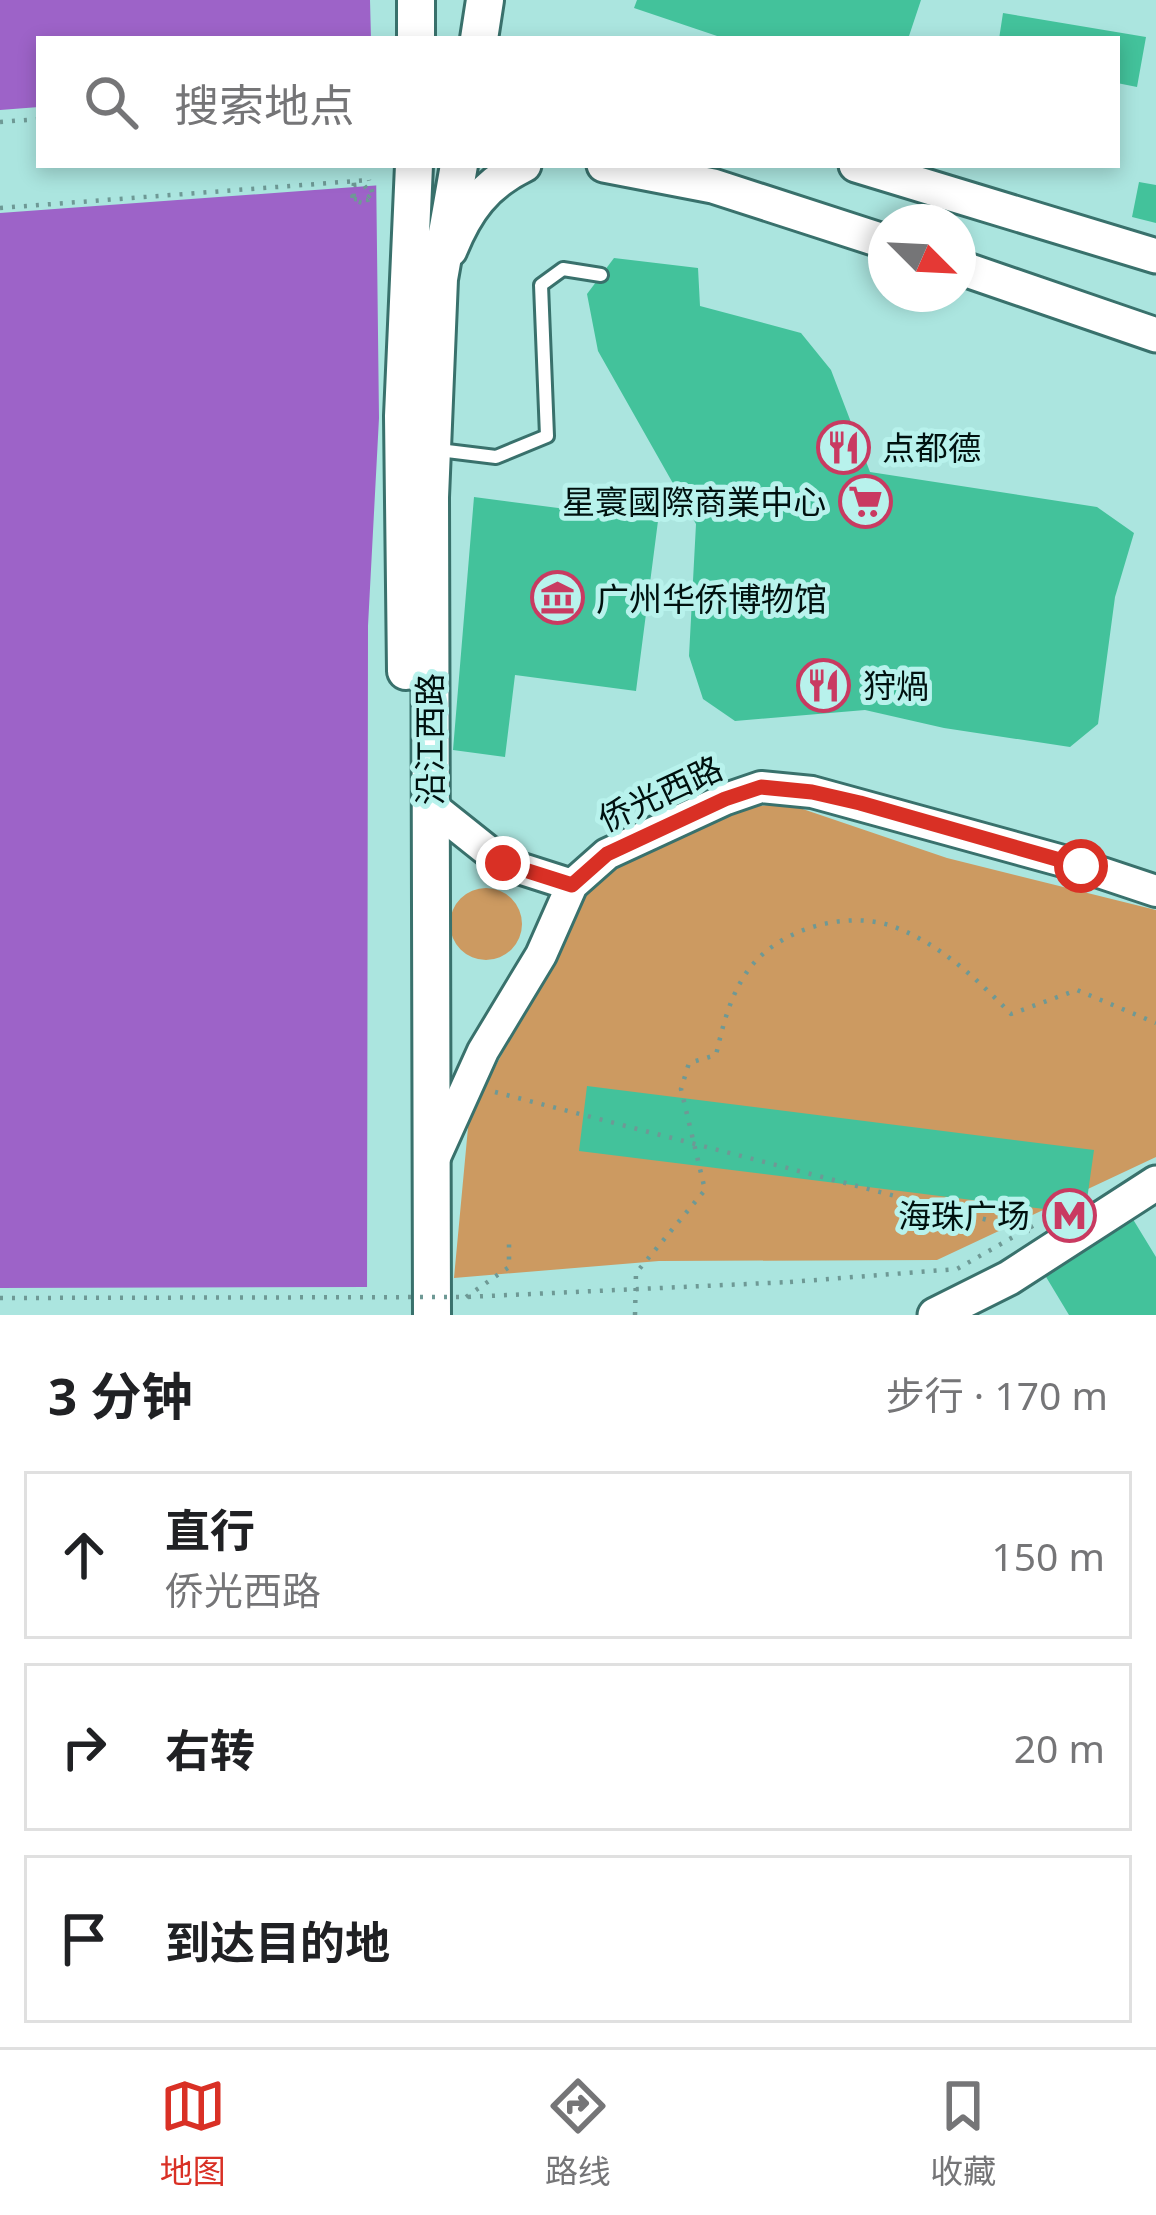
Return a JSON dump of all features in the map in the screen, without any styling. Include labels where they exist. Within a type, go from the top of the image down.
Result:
[{"type":"main road","points":[[416,0],[416,36]]},
{"type":"main road","points":[[479,36],[485,0]]},
{"type":"main road","name":"沿江西路","points":[[413,1315],[403,416],[414,168]]},
{"type":"main road","name":"沿江西路","points":[[432,1315],[432,449],[439,279],[458,168]]},
{"type":"main road","points":[[439,279],[468,211],[498,179],[518,168]]},
{"type":"main road","points":[[619,168],[713,187],[868,236]]},
{"type":"main road","points":[[866,168],[1156,256]]},
{"type":"main road","points":[[976,273],[1156,335]]},
{"type":"main road","points":[[935,1315],[964,1304],[1156,1183]]},
{"type":"street","name":"侨光西路","points":[[433,1162],[466,1085],[541,955],[572,885],[607,854],[725,799],[761,787],[812,792],[1156,891]]},
{"type":"street","points":[[429,804],[503,863],[572,885]]},
{"type":"lane","points":[[432,449],[496,457],[547,436],[541,286],[563,269],[601,275]]},
{"type":"path","points":[[0,122],[36,119]]},
{"type":"path","points":[[0,208],[369,180],[374,195],[368,200],[354,199],[353,185],[370,188],[369,200],[363,203],[352,200],[351,184],[366,183]]},
{"type":"path","points":[[634,1315],[637,1273],[705,1190],[681,1089],[689,1063],[716,1055],[725,1014],[751,967],[792,934],[844,920],[890,925],[971,973],[1011,1013],[1078,990],[1156,1023]]},
{"type":"path","points":[[466,1085],[1069,1241]]},
{"type":"path","points":[[0,1298],[466,1297],[790,1282],[957,1269],[1039,1222]]},
{"type":"path","points":[[466,1297],[509,1267],[509,1238]]},
{"type":"shaded area","points":[[0,0],[370,0],[371,36],[36,36],[36,168],[376,168],[379,418],[368,626],[367,1315],[0,1315]]},
{"type":"shaded area","name":"海珠广场","points":[[785,803],[947,858],[1156,910],[1156,1157],[937,1260],[659,1261],[454,1278],[469,1117],[587,891],[618,865],[736,809]]},
{"type":"shaded area","points":[[486,888],[511,899],[522,924],[511,949],[486,960],[461,949],[450,924],[461,899]]},
{"type":"pier","points":[[36,107],[36,168],[382,168],[382,185],[0,213],[0,110]]},
{"type":"pier","points":[[373,1287],[373,1315],[0,1315],[0,1288]]},
{"type":"building","points":[[637,0],[921,0],[909,36],[717,36],[634,8]]},
{"type":"building","points":[[1003,13],[1146,37],[1137,87],[1120,84],[1120,36],[999,36]]},
{"type":"building","points":[[1139,182],[1156,185],[1156,223],[1132,217]]},
{"type":"building","name":"星寰國際商業中心","points":[[614,258],[698,268],[700,306],[801,333],[831,370],[870,472],[1097,507],[1134,533],[1115,597],[1098,724],[1070,747],[944,728],[865,710],[735,721],[703,699],[689,656],[696,524],[598,351],[587,294]]},
{"type":"building","name":"广州华侨博物馆","points":[[474,497],[658,521],[636,691],[515,675],[505,757],[453,750]]},
{"type":"building","name":"海珠广场","points":[[587,1086],[1094,1150],[1085,1214],[579,1151]]},
{"type":"building","name":"海珠广场","points":[[1120,1198],[1156,1257],[1156,1315],[1069,1315],[1031,1252]]},
{"type":"place","name":"点都德","points":[[843,447]]},
{"type":"place","name":"星寰國際商業中心","points":[[865,501]]},
{"type":"place","name":"广州华侨博物馆","points":[[557,598]]},
{"type":"place","name":"狩煱","points":[[824,685]]},
{"type":"place","name":"海珠广场","points":[[1069,1215]]},
{"type":"route","points":[[503,863],[572,885],[607,854],[761,787],[860,803],[1081,866]]}]
